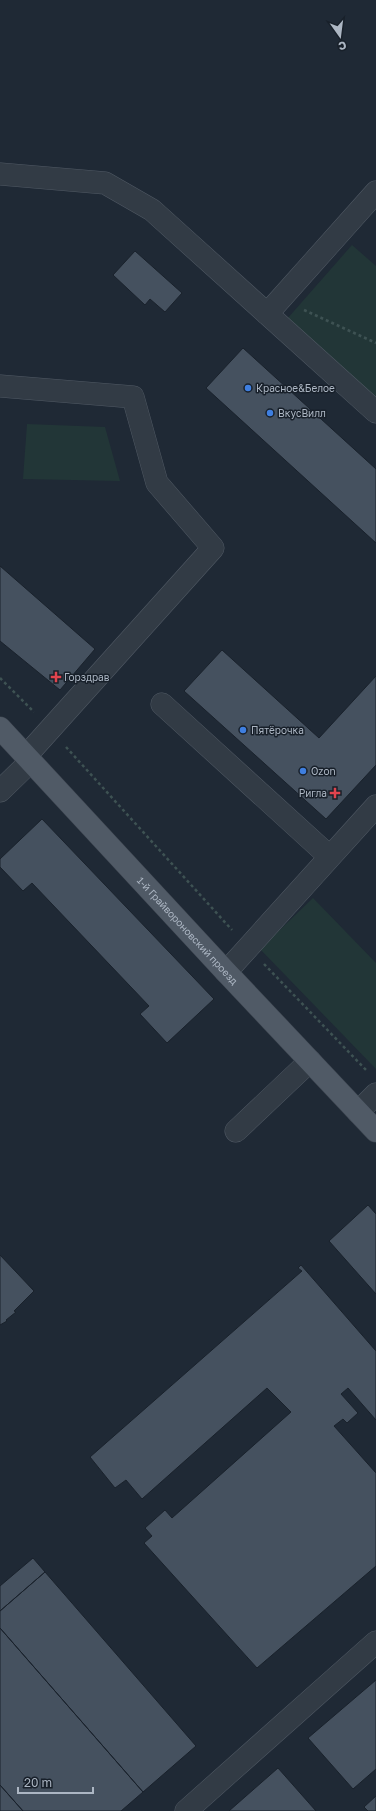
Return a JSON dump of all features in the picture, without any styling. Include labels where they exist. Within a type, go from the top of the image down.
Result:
[{"type":"main road","name":"1-й Грайвороновский проезд","points":[[0,728],[226,972],[376,1131]]},
{"type":"lane","points":[[0,174],[105,183],[152,210],[274,307],[376,412]]},
{"type":"lane","points":[[274,307],[376,192]]},
{"type":"lane","points":[[0,386],[133,397],[157,483],[213,548],[50,728],[28,758],[0,791]]},
{"type":"lane","points":[[162,704],[330,857]]},
{"type":"lane","points":[[226,972],[376,806]]},
{"type":"lane","points":[[236,1131],[310,1061]]},
{"type":"lane","points":[[358,1112],[373,1085]]},
{"type":"lane","points":[[186,1811],[376,1642]]},
{"type":"path","points":[[274,307],[376,343]]},
{"type":"path","points":[[0,678],[50,728],[373,1085]]},
{"type":"green space","points":[[352,245],[376,266],[376,398],[287,319]]},
{"type":"green space","points":[[27,424],[105,427],[120,481],[23,479]]},
{"type":"green space","points":[[313,898],[376,963],[376,1069],[260,949]]},
{"type":"building","points":[[135,251],[182,293],[165,312],[150,299],[145,305],[113,275]]},
{"type":"building","points":[[243,348],[376,469],[376,543],[206,388]]},
{"type":"building","points":[[0,566],[95,649],[60,690],[0,641]]},
{"type":"building","points":[[222,650],[319,738],[376,676],[376,765],[326,819],[184,691]]},
{"type":"building","points":[[42,819],[214,999],[167,1043],[140,1014],[149,1006],[32,883],[23,891],[0,867],[0,859]]},
{"type":"building","points":[[368,1205],[376,1214],[376,1294],[329,1241]]},
{"type":"building","points":[[0,1255],[34,1291],[14,1311],[16,1312],[6,1320],[7,1321],[0,1325]]},
{"type":"building","points":[[301,1265],[376,1351],[376,1420],[348,1388],[341,1394],[358,1413],[347,1423],[343,1419],[334,1426],[376,1473],[376,1566],[257,1668],[144,1543],[152,1536],[145,1528],[165,1510],[172,1518],[291,1412],[267,1388],[142,1499],[126,1480],[115,1488],[90,1457],[302,1271],[298,1268]]},
{"type":"building","points":[[33,1558],[45,1572],[0,1611],[0,1586]]},
{"type":"building","points":[[45,1572],[196,1746],[143,1792],[0,1628],[0,1611]]},
{"type":"building","points":[[0,1628],[143,1792],[121,1811],[23,1811],[0,1785]]},
{"type":"building","points":[[376,1680],[376,1769],[353,1789],[308,1738]]},
{"type":"building","points":[[278,1768],[316,1811],[229,1811]]},
{"type":"building","points":[[0,1785],[23,1811],[0,1811]]},
{"type":"building","points":[[376,1796],[376,1811],[368,1811],[364,1807]]},
{"type":"place","name":"Красное&Белое","points":[[248,388]]},
{"type":"place","name":"ВкусВилл","points":[[270,413]]},
{"type":"place","name":"Горздрав","points":[[56,677]]},
{"type":"place","name":"Пятёрочка","points":[[243,730]]},
{"type":"place","name":"Ozon","points":[[303,771]]},
{"type":"place","name":"Ригла","points":[[335,793]]}]
